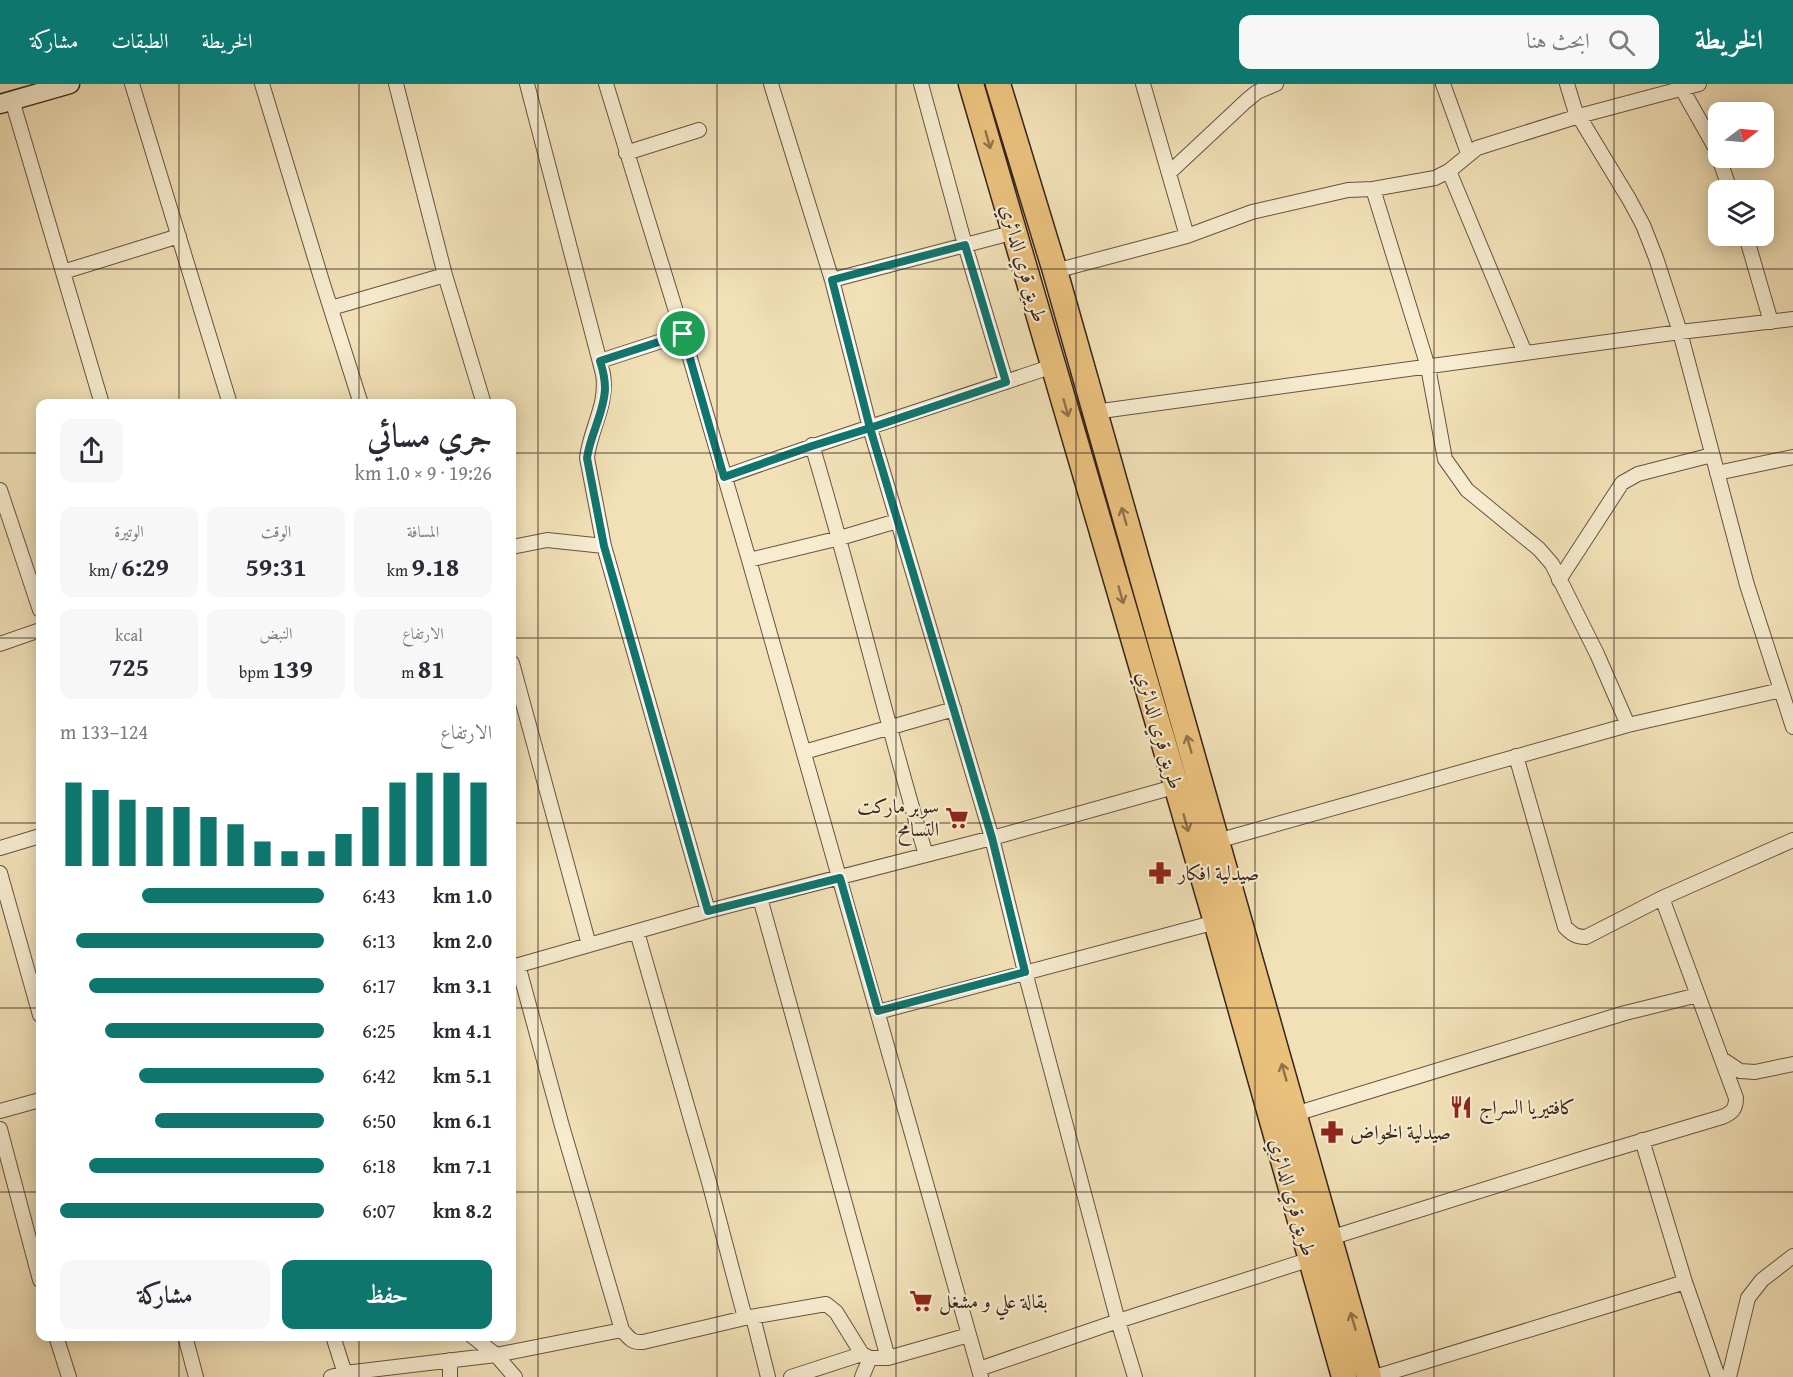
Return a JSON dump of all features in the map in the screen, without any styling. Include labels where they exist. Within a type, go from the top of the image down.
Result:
[{"type":"highway","name":"طريق قري الدائري","points":[[971,84],[1216,922],[1270,1121],[1344,1377]]},
{"type":"highway","name":"طريق قري الدائري","points":[[998,84],[1055,271],[1369,1377]]},
{"type":"main road","points":[[6,102],[70,84]]},
{"type":"street","points":[[132,84],[228,399]]},
{"type":"street","points":[[262,84],[359,399]]},
{"type":"street","points":[[396,84],[445,275],[482,399]]},
{"type":"street","points":[[527,84],[600,361],[605,388],[587,458],[604,546],[708,911]]},
{"type":"street","points":[[606,84],[683,334],[749,560],[980,1373],[1118,1321],[1311,1259]]},
{"type":"street","points":[[771,84],[832,280],[870,428],[992,838],[1025,972],[1135,1377]]},
{"type":"street","points":[[921,84],[951,186],[965,245],[1006,382]]},
{"type":"street","points":[[1143,84],[1187,236]]},
{"type":"street","points":[[1170,172],[1246,101],[1257,92],[1276,84]]},
{"type":"street","points":[[1443,84],[1468,153]]},
{"type":"street","points":[[1567,84],[1575,110],[1643,225],[1656,258],[1680,332],[1747,585],[1793,727]]},
{"type":"street","points":[[1055,271],[1187,236],[1252,212],[1348,190],[1373,189],[1435,178],[1449,171],[1468,153],[1477,148],[1579,116],[1699,84]]},
{"type":"street","points":[[1682,87],[1716,149],[1727,180]]},
{"type":"street","points":[[6,102],[63,272],[101,399]]},
{"type":"street","points":[[626,153],[699,129]]},
{"type":"street","points":[[1449,171],[1525,353]]},
{"type":"street","points":[[1373,189],[1428,367],[1445,459],[1467,490],[1539,549],[1552,564],[1597,654],[1628,725]]},
{"type":"street","points":[[832,280],[1015,232]]},
{"type":"street","points":[[63,272],[179,236]]},
{"type":"street","points":[[1749,246],[1771,322]]},
{"type":"street","points":[[331,308],[445,275]]},
{"type":"street","points":[[1094,412],[1680,332],[1793,319]]},
{"type":"street","points":[[600,361],[683,334]]},
{"type":"street","points":[[724,477],[1053,366]]},
{"type":"street","points":[[812,446],[840,538],[926,855]]},
{"type":"street","points":[[1560,580],[1622,483],[1638,474],[1712,455]]},
{"type":"street","points":[[1717,473],[1793,457]]},
{"type":"street","points":[[0,490],[36,598]]},
{"type":"street","points":[[749,560],[840,538],[897,521]]},
{"type":"street","points":[[516,546],[547,540],[604,546]]},
{"type":"street","points":[[0,644],[36,631]]},
{"type":"street","points":[[516,678],[589,945]]},
{"type":"street","points":[[1217,841],[1628,725],[1781,690]]},
{"type":"street","points":[[804,752],[954,710]]},
{"type":"street","points":[[1516,756],[1565,927],[1572,934],[1586,937],[1662,898],[1793,840]]},
{"type":"street","points":[[516,966],[708,911],[992,838],[1199,780]]},
{"type":"street","points":[[0,848],[36,837]]},
{"type":"street","points":[[0,873],[36,1001]]},
{"type":"street","points":[[759,898],[888,1358]]},
{"type":"street","points":[[1330,1238],[1731,1113],[1736,1105],[1736,1098],[1662,898]]},
{"type":"street","points":[[878,1011],[1216,922]]},
{"type":"street","points":[[637,932],[768,1377]]},
{"type":"street","points":[[516,969],[622,1330],[636,1343],[749,1317],[826,1304],[836,1312],[866,1356],[862,1377]]},
{"type":"street","points":[[1295,1114],[1624,1013],[1698,995]]},
{"type":"street","points":[[1722,1059],[1740,1071],[1747,1072],[1793,1064]]},
{"type":"street","points":[[0,1111],[36,1101]]},
{"type":"street","points":[[0,1129],[36,1265]]},
{"type":"street","points":[[1642,1140],[1685,1282],[1718,1377]]},
{"type":"street","points":[[1729,1377],[1748,1298],[1762,1280],[1793,1256]]},
{"type":"street","points":[[1375,1377],[1685,1282]]},
{"type":"street","points":[[331,1377],[496,1355],[622,1330]]},
{"type":"street","points":[[791,1377],[866,1356],[888,1358],[969,1335]]},
{"type":"street","points":[[58,1341],[69,1377]]},
{"type":"street","points":[[186,1341],[196,1377]]},
{"type":"street","points":[[335,1341],[346,1375]]},
{"type":"street","points":[[478,1341],[496,1355],[515,1377]]},
{"type":"street","points":[[450,1360],[450,1377]]},
{"type":"place","name":"سوبر ماركت التسامح","points":[[957,818]]},
{"type":"place","name":"صيدلية افكار","points":[[1160,873]]},
{"type":"place","name":"كافتيريا السراج","points":[[1461,1107]]},
{"type":"place","name":"صيدلية الخواض","points":[[1332,1132]]},
{"type":"place","name":"بقالة علي و مشغل","points":[[921,1301]]},
{"type":"route","points":[[683,334],[600,361],[605,388],[604,400],[587,458],[604,546],[708,911],[840,878],[878,1011],[1025,972],[992,838],[870,428],[1006,382],[965,245],[832,280],[870,428],[724,477],[683,334]]}]
